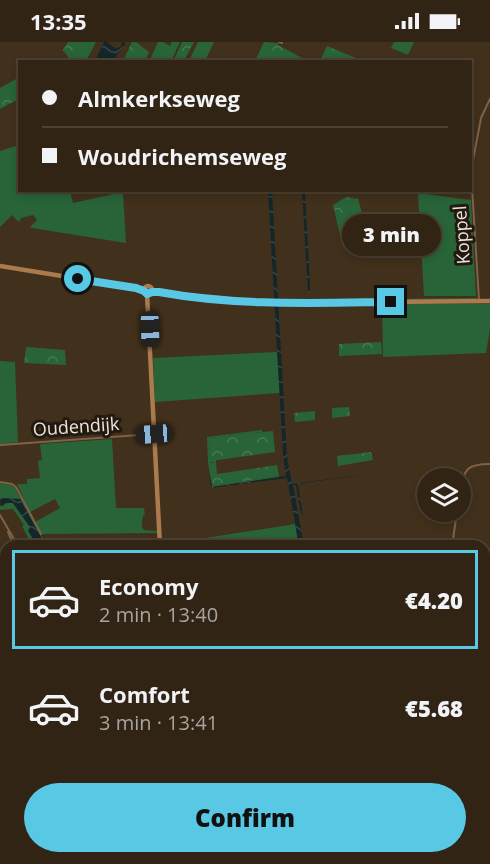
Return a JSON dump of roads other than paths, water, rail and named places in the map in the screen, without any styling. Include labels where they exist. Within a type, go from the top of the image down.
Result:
[{"type":"street","name":"Koppel","points":[[472,166],[481,118],[490,99]]},
{"type":"street","name":"Koppel","points":[[472,187],[479,301]]},
{"type":"street","points":[[0,266],[199,299],[276,303],[490,301]]},
{"type":"street","points":[[148,292],[160,540]]},
{"type":"street","name":"Oudendijk","points":[[0,445],[154,434]]},
{"type":"street","points":[[469,468],[479,464],[490,464]]},
{"type":"street","points":[[0,482],[14,484],[40,534]]},
{"type":"street","points":[[0,514],[13,540]]},
{"type":"street","points":[[453,540],[456,522]]},
{"type":"water","points":[[104,42],[116,49],[121,46],[122,42],[125,42],[114,60],[95,60]]},
{"type":"water","points":[[268,192],[272,192],[287,457],[292,484],[381,472],[298,484],[303,516],[296,485],[293,485],[303,540],[298,540],[287,478],[211,488],[208,465],[212,487],[286,476]]},
{"type":"water","points":[[302,192],[305,193],[310,284],[308,293]]},
{"type":"water","points":[[0,498],[20,499],[43,540],[33,539],[28,531],[30,527],[13,503],[1,506]]}]
